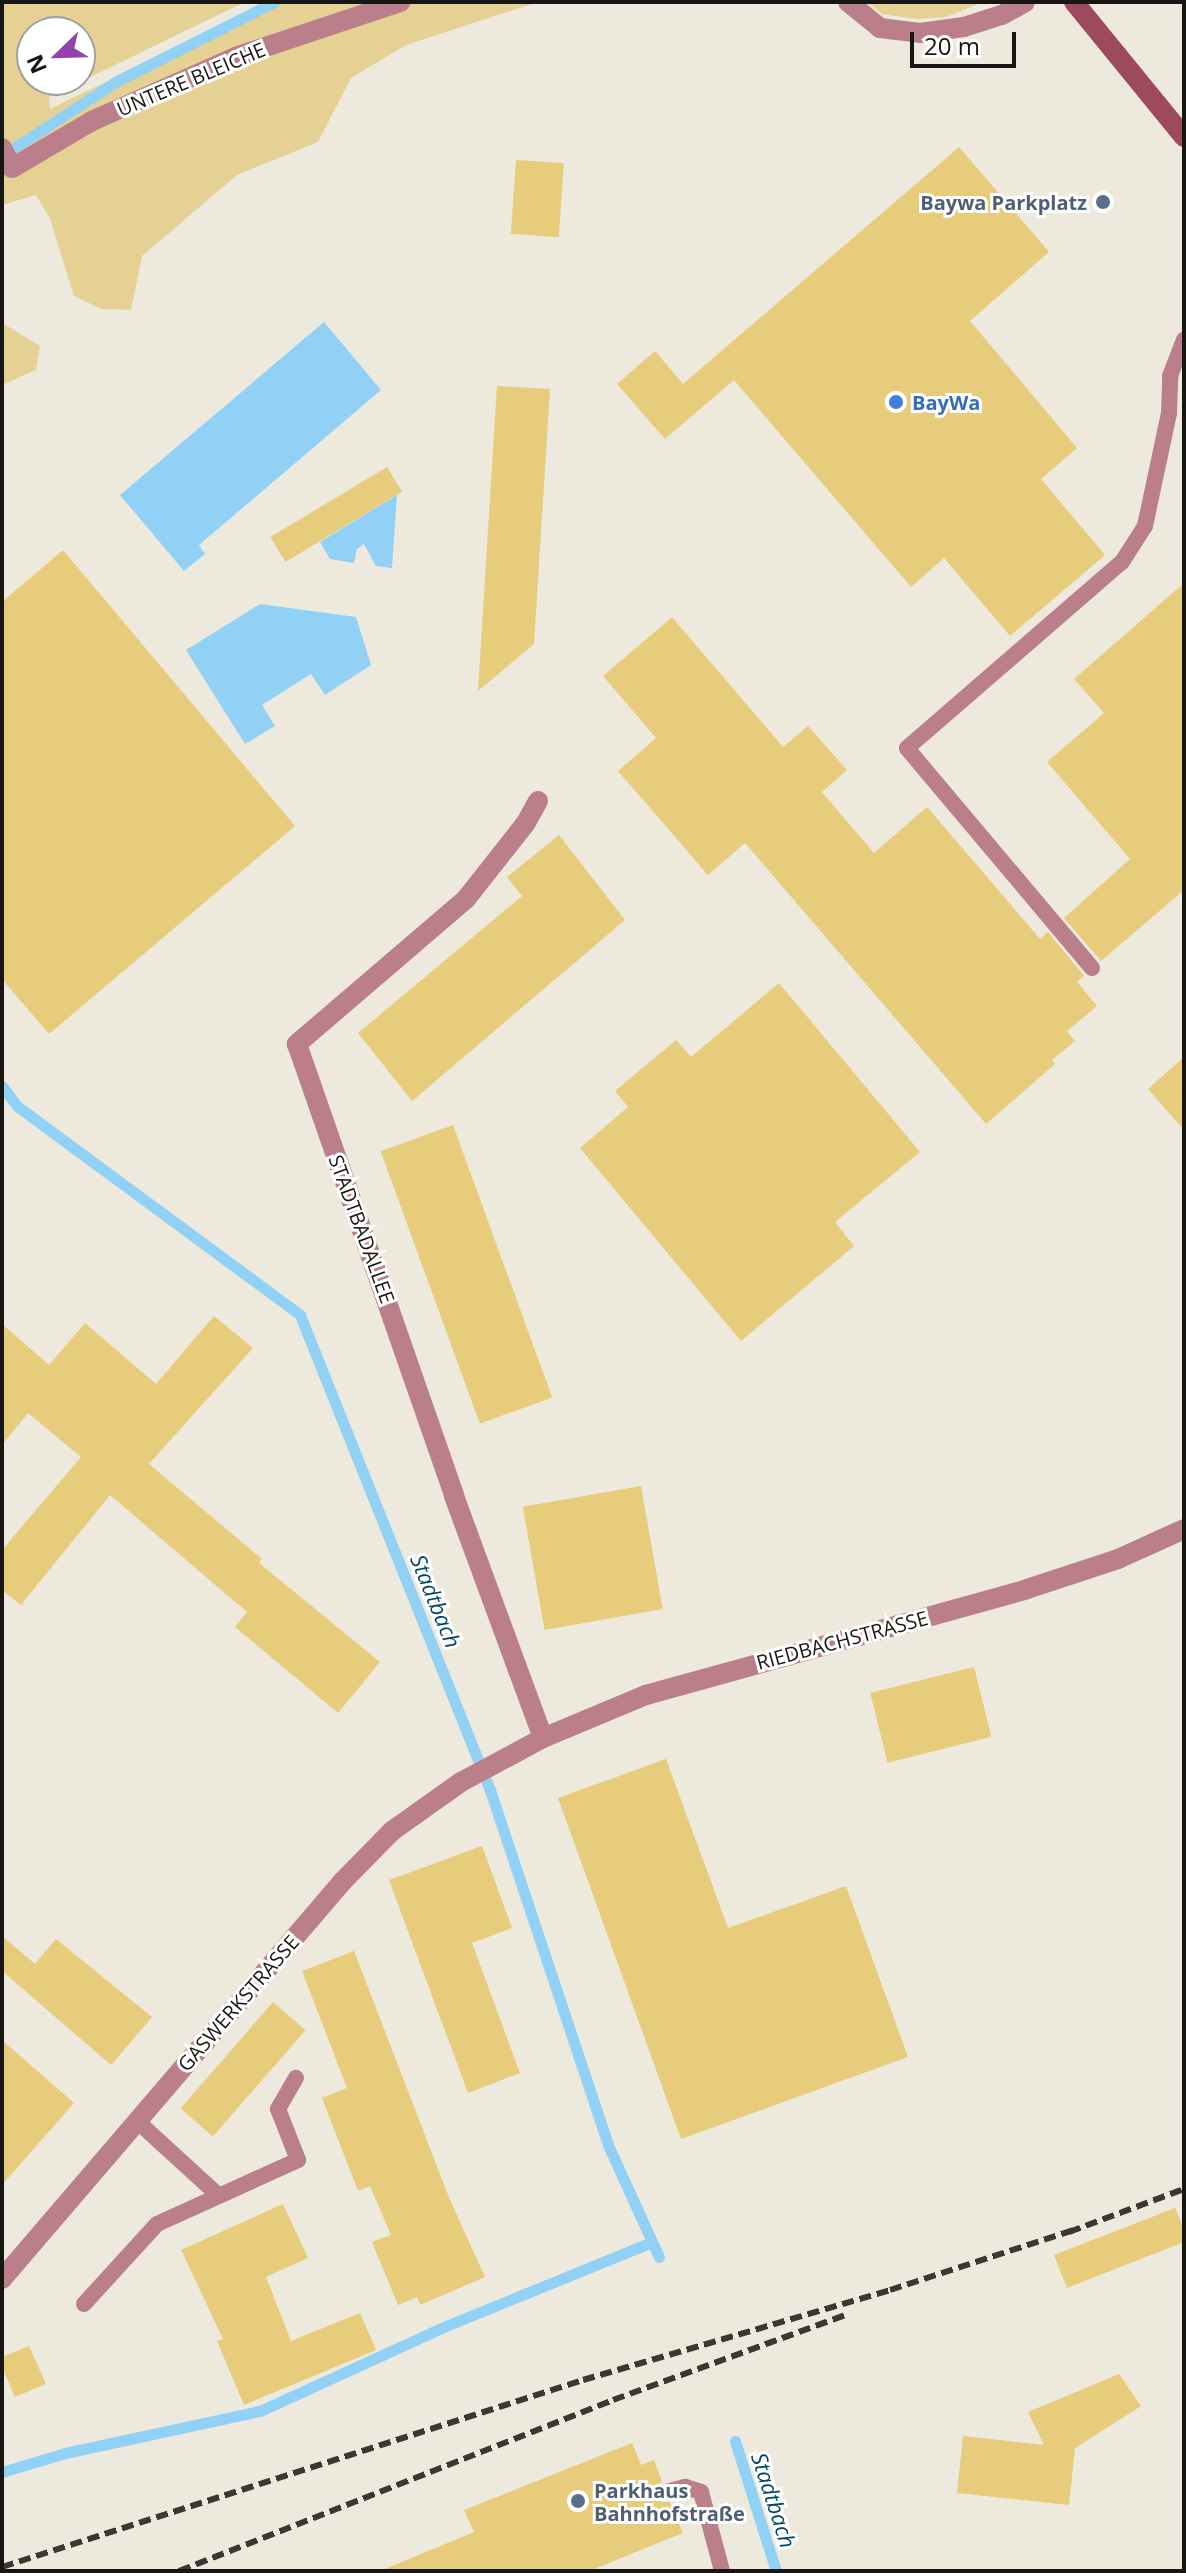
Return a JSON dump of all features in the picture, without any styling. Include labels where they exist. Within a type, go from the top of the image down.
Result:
[{"type":"main road","points":[[1074,2],[1184,137]]},
{"type":"street","name":"UNTERE BLEICHE","points":[[5,155],[12,168],[92,121],[238,56],[400,2]]},
{"type":"street","points":[[848,2],[880,28],[920,33],[964,27],[1002,15],[1025,2]]},
{"type":"street","name":"STADTBADALLEE","points":[[538,801],[525,824],[466,899],[297,1044],[454,1496],[543,1738]]},
{"type":"street","name":"RIEDBACHSTRASSE","points":[[503,1758],[646,1695],[1027,1589],[1118,1559],[1184,1529]]},
{"type":"street","name":"GASWERKSTRASSE","points":[[2,2279],[366,1856],[402,1822],[503,1758]]},
{"type":"lane","points":[[1092,968],[907,748],[1122,562],[1145,526],[1177,415],[1170,376],[1184,340]]},
{"type":"lane","points":[[84,2304],[157,2224],[298,2160],[278,2109],[296,2078]]},
{"type":"lane","points":[[137,2121],[219,2196]]},
{"type":"lane","points":[[666,2492],[685,2487],[701,2492],[722,2571]]},
{"type":"shaded area","points":[[2,2],[245,2],[96,74],[96,16],[16,16],[16,96],[51,96],[50,109],[77,96],[96,96],[96,87],[238,18],[285,2],[538,2],[406,45],[351,78],[318,142],[237,175],[142,256],[131,310],[101,309],[74,296],[50,219],[36,195],[2,205]]},
{"type":"shaded area","points":[[867,2],[983,2],[946,17],[917,19],[882,14]]},
{"type":"shaded area","points":[[2,323],[40,346],[36,370],[2,385]]},
{"type":"water","points":[[324,322],[381,390],[199,545],[205,554],[184,571],[120,495]]},
{"type":"water","points":[[397,495],[392,568],[376,566],[364,544],[357,549],[354,563],[330,559],[320,542]]},
{"type":"water","points":[[260,604],[356,617],[371,665],[325,695],[311,674],[262,705],[275,726],[245,744],[186,650]]},
{"type":"building","name":"BayWa","points":[[959,147],[1049,252],[970,321],[1077,448],[1041,479],[1105,555],[1010,636],[944,558],[911,587],[734,380],[665,439],[617,384],[655,351],[683,384]]},
{"type":"building","points":[[516,160],[564,163],[559,237],[511,234]]},
{"type":"building","points":[[497,386],[550,389],[534,644],[478,691]]},
{"type":"building","points":[[387,467],[402,492],[285,562],[270,537]]},
{"type":"building","points":[[63,550],[295,826],[49,1034],[2,979],[2,602]]},
{"type":"building","points":[[1184,583],[1184,890],[1101,961],[1064,918],[1130,859],[1047,762],[1104,713],[1074,679]]},
{"type":"building","points":[[672,617],[783,747],[808,726],[847,770],[822,792],[874,853],[927,807],[1040,939],[1048,932],[1084,976],[1077,982],[1097,1006],[1067,1031],[1075,1041],[1052,1060],[1055,1064],[986,1124],[745,843],[708,875],[618,771],[656,738],[603,676]]},
{"type":"building","points":[[559,835],[625,920],[412,1101],[358,1033],[522,896],[507,877]]},
{"type":"building","points":[[779,983],[920,1152],[835,1222],[854,1246],[741,1341],[580,1148],[628,1107],[615,1091],[676,1040],[691,1057]]},
{"type":"building","points":[[1184,1057],[1184,1130],[1148,1089]]},
{"type":"building","points":[[453,1125],[552,1398],[480,1424],[381,1151]]},
{"type":"building","points":[[214,1316],[253,1348],[149,1464],[262,1559],[259,1563],[380,1662],[338,1713],[235,1627],[247,1612],[110,1495],[21,1605],[2,1590],[2,1550],[81,1457],[28,1413],[2,1445],[2,1324],[49,1365],[85,1323],[156,1384]]},
{"type":"building","points":[[641,1486],[663,1609],[545,1630],[523,1507]]},
{"type":"building","points":[[974,1667],[991,1737],[888,1763],[870,1693]]},
{"type":"building","points":[[666,1759],[728,1928],[846,1886],[908,2057],[681,2139],[558,1798]]},
{"type":"building","points":[[482,1846],[512,1928],[472,1943],[520,2073],[468,2093],[389,1880]]},
{"type":"building","points":[[2,1936],[35,1964],[56,1939],[152,2017],[111,2065],[2,1971]]},
{"type":"building","points":[[354,1951],[450,2200],[485,2277],[420,2305],[417,2297],[398,2305],[372,2242],[391,2235],[370,2186],[358,2191],[322,2098],[347,2088],[302,1971]]},
{"type":"building","points":[[273,2002],[305,2030],[213,2137],[180,2108]]},
{"type":"building","points":[[2,2040],[74,2103],[2,2185]]},
{"type":"building","points":[[283,2204],[308,2258],[266,2277],[291,2341],[360,2313],[376,2350],[244,2405],[217,2341],[223,2339],[181,2250]]},
{"type":"building","points":[[1175,2208],[1184,2229],[1184,2242],[1067,2288],[1054,2255]]},
{"type":"building","points":[[29,2346],[46,2384],[15,2397],[2,2367],[2,2357]]},
{"type":"building","points":[[1119,2374],[1141,2406],[1075,2448],[1069,2505],[957,2493],[963,2436],[1044,2445],[1028,2412]]},
{"type":"building","name":"Parkhaus Bahnhofstraße","points":[[632,2443],[641,2465],[654,2460],[662,2482],[656,2488],[656,2496],[662,2502],[670,2502],[683,2533],[589,2571],[380,2571],[474,2532],[464,2510]]},
{"type":"waterway","points":[[2,156],[117,81],[274,2]]},
{"type":"waterway","name":"Stadtbach","points":[[2,1086],[17,1106],[300,1315],[490,1790],[608,2145],[659,2257]]},
{"type":"waterway","points":[[2,2472],[65,2453],[260,2411],[446,2326],[652,2242]]},
{"type":"waterway","name":"Stadtbach","points":[[735,2441],[776,2571]]},
{"type":"railway","points":[[1069,2232],[1184,2189]]},
{"type":"railway","points":[[2,2567],[583,2380],[890,2290],[1077,2229]]},
{"type":"railway","points":[[179,2571],[613,2400],[848,2314]]},
{"type":"place","name":"Baywa Parkplatz","points":[[1103,202]]},
{"type":"place","name":"BayWa","points":[[896,402]]},
{"type":"place","name":"Parkhaus Bahnhofstraße","points":[[578,2501]]}]
